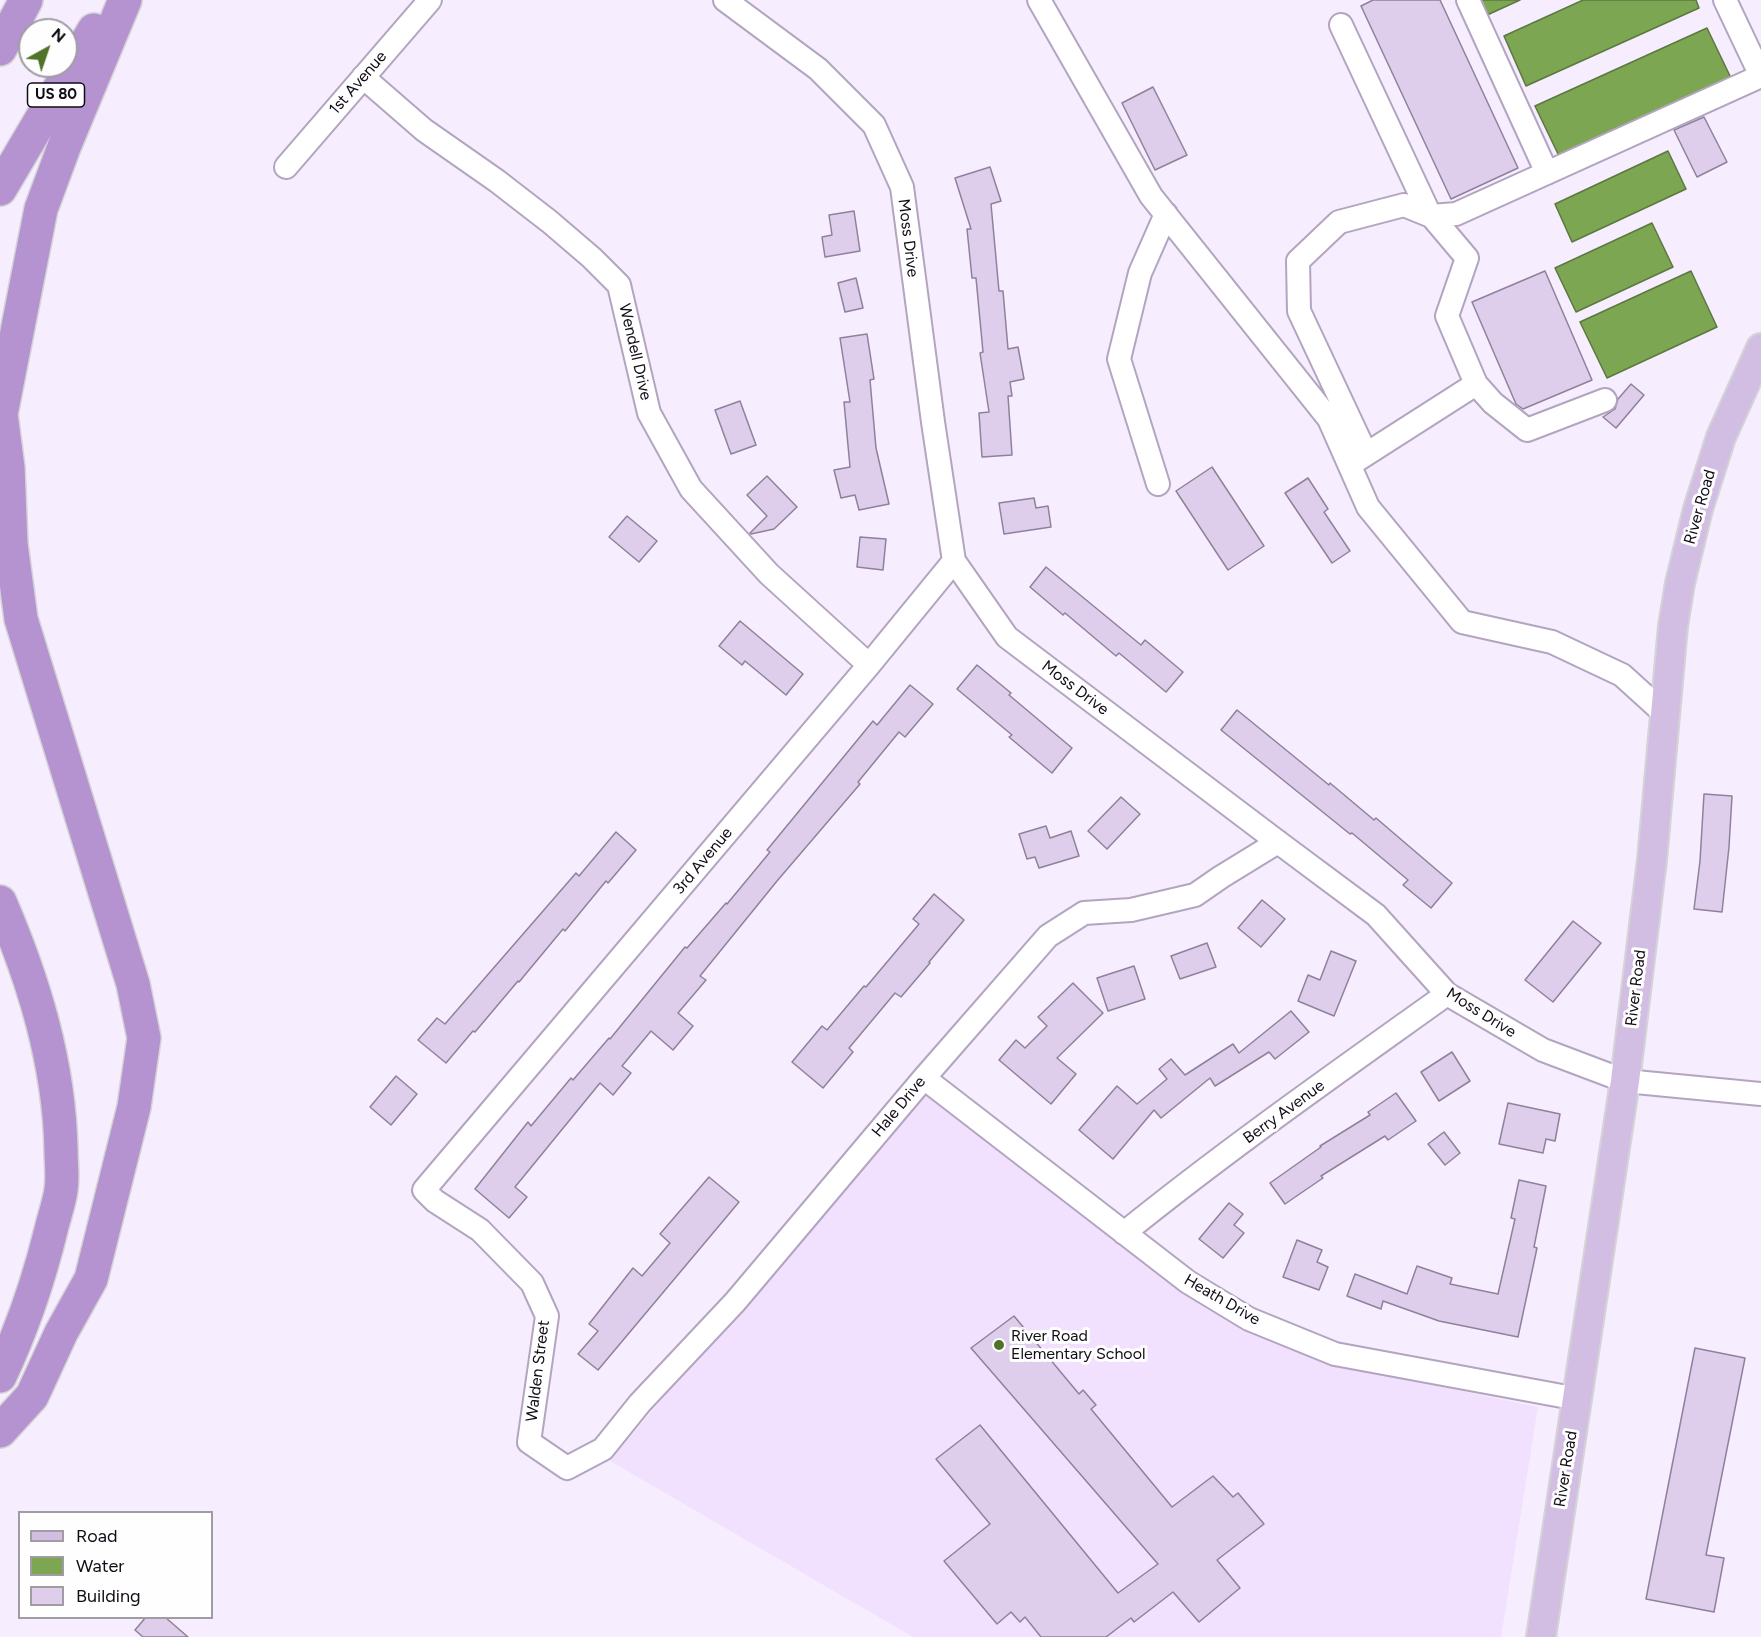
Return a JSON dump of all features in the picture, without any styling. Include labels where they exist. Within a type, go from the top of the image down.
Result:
[{"type":"highway","points":[[0,49],[26,0]]},
{"type":"highway","name":"US 80","points":[[0,189],[111,0]]},
{"type":"highway","points":[[0,1431],[32,1396],[61,1333],[91,1279],[134,1107],[144,1038],[133,984],[21,619],[11,544],[8,468],[1,414],[41,209],[125,0]]},
{"type":"highway","points":[[0,902],[19,946],[50,1052],[58,1107],[61,1189],[40,1277],[18,1337],[0,1376]]},
{"type":"main road","name":"River Road","points":[[1541,1637],[1625,1081],[1652,860],[1673,626],[1678,594],[1698,509],[1721,437],[1761,348]]},
{"type":"street","name":"1st Avenue","points":[[286,167],[430,0]]},
{"type":"street","name":"Moss Drive","points":[[725,0],[818,69],[874,125],[902,187],[954,561],[1008,637],[1376,915],[1447,994],[1543,1050],[1625,1081],[1761,1094]]},
{"type":"street","points":[[1039,0],[1151,196],[1329,418],[1358,459]]},
{"type":"street","points":[[1468,0],[1547,173]]},
{"type":"street","points":[[1665,714],[1622,675],[1552,642],[1462,622],[1368,507],[1358,459],[1299,311],[1298,261],[1339,222],[1404,205],[1431,216],[1456,214],[1761,76],[1725,0]]},
{"type":"street","points":[[1341,25],[1431,216],[1467,258],[1447,316],[1476,384],[1493,403],[1527,430],[1605,400]]},
{"type":"street","name":"Wendell Drive","points":[[363,77],[424,130],[497,181],[550,222],[619,285],[650,413],[691,489],[769,574],[869,665]]},
{"type":"street","points":[[1158,484],[1119,359],[1140,273],[1166,214]]},
{"type":"street","points":[[1358,459],[1476,384]]},
{"type":"street","name":"3rd Avenue","points":[[450,1160],[869,665],[954,561]]},
{"type":"street","name":"Hale Drive","points":[[579,1462],[603,1449],[640,1403],[735,1302],[924,1077],[1048,936],[1084,913],[1131,910],[1195,895],[1278,842]]},
{"type":"street","name":"Berry Avenue","points":[[1124,1233],[1177,1190],[1447,994]]},
{"type":"street","name":"Heath Drive","points":[[924,1077],[1188,1282],[1249,1319],[1335,1354],[1578,1399]]},
{"type":"street","name":"Walden Street","points":[[450,1160],[424,1190],[435,1202],[480,1230],[532,1283],[547,1316],[529,1442],[567,1468],[579,1462]]},
{"type":"shaded area","name":"River Road Elementary School","points":[[925,1086],[1184,1288],[1338,1365],[1538,1407],[1501,1637],[913,1637],[610,1461]]},
{"type":"water","points":[[1478,0],[1520,0],[1485,16]]},
{"type":"water","points":[[1583,0],[1696,0],[1699,8],[1526,86],[1504,36]]},
{"type":"water","points":[[1707,28],[1731,78],[1559,156],[1535,106]]},
{"type":"water","points":[[1668,151],[1686,189],[1572,242],[1555,204]]},
{"type":"water","points":[[1652,223],[1673,267],[1576,312],[1555,268]]},
{"type":"water","points":[[1691,271],[1717,327],[1607,378],[1580,322]]},
{"type":"building","points":[[1373,0],[1440,0],[1518,168],[1451,199],[1361,6]]},
{"type":"building","points":[[1153,87],[1187,155],[1155,170],[1122,103]]},
{"type":"building","points":[[1704,117],[1727,162],[1697,177],[1674,130]]},
{"type":"building","points":[[990,167],[1001,201],[991,204],[999,291],[1003,291],[1008,349],[1018,347],[1024,379],[1010,382],[1012,396],[1008,396],[1012,455],[982,457],[979,413],[989,412],[980,353],[983,352],[976,278],[972,278],[967,229],[971,229],[955,178]]},
{"type":"building","points":[[854,211],[860,251],[825,257],[822,237],[832,235],[829,215]]},
{"type":"building","points":[[1545,271],[1592,380],[1523,409],[1516,404],[1472,302]]},
{"type":"building","points":[[856,278],[863,308],[845,312],[838,283]]},
{"type":"building","points":[[867,334],[874,379],[870,380],[876,448],[889,504],[859,510],[855,495],[841,498],[834,470],[850,467],[844,402],[850,402],[840,338]]},
{"type":"building","points":[[1631,384],[1644,395],[1616,428],[1603,417],[1615,409],[1618,399]]},
{"type":"building","points":[[740,401],[756,445],[731,454],[715,410]]},
{"type":"building","points":[[1212,467],[1264,546],[1228,570],[1176,491]]},
{"type":"building","points":[[767,476],[797,507],[774,529],[751,534],[767,516],[747,495]]},
{"type":"building","points":[[1308,478],[1328,509],[1324,512],[1350,551],[1332,563],[1285,493]]},
{"type":"building","points":[[1034,498],[1036,508],[1048,506],[1051,527],[1004,534],[999,503]]},
{"type":"building","points":[[627,516],[657,541],[639,562],[609,537]]},
{"type":"building","points":[[860,537],[886,539],[883,570],[857,567]]},
{"type":"building","points":[[1046,567],[1141,645],[1145,640],[1183,672],[1166,692],[1119,653],[1116,656],[1030,587]]},
{"type":"building","points":[[740,621],[803,674],[786,695],[745,661],[742,665],[719,646]]},
{"type":"building","points":[[977,665],[1072,748],[1052,773],[1009,737],[1012,735],[957,689]]},
{"type":"building","points":[[910,685],[933,704],[905,737],[899,732],[858,782],[860,784],[700,976],[706,980],[678,1013],[693,1026],[673,1050],[651,1031],[622,1066],[631,1073],[613,1095],[600,1083],[515,1187],[527,1197],[509,1218],[475,1189],[528,1122],[531,1126],[571,1078],[573,1080],[610,1039],[685,947],[687,948],[727,904],[770,852],[767,850],[873,721],[877,725]]},
{"type":"building","points":[[1237,710],[1374,820],[1376,818],[1452,883],[1431,908],[1403,885],[1408,880],[1221,730]]},
{"type":"building","points":[[1704,794],[1732,796],[1722,912],[1694,909],[1700,861]]},
{"type":"building","points":[[1121,797],[1140,814],[1107,849],[1088,831]]},
{"type":"building","points":[[1046,826],[1050,838],[1071,831],[1079,856],[1039,868],[1035,857],[1027,859],[1019,834]]},
{"type":"building","points":[[616,832],[636,850],[608,883],[606,881],[565,931],[563,929],[446,1063],[418,1040],[437,1018],[445,1024],[576,873],[579,876]]},
{"type":"building","points":[[934,894],[964,920],[901,997],[895,993],[849,1048],[853,1052],[823,1088],[792,1062],[822,1026],[827,1030],[864,986],[866,987],[919,924],[913,919]]},
{"type":"building","points":[[1262,900],[1285,919],[1261,947],[1238,928]]},
{"type":"building","points":[[1573,921],[1601,943],[1553,1002],[1525,980]]},
{"type":"building","points":[[1207,943],[1216,967],[1180,979],[1171,956]]},
{"type":"building","points":[[1331,951],[1356,961],[1334,1016],[1298,1001],[1308,975],[1320,980]]},
{"type":"building","points":[[1134,966],[1145,999],[1108,1011],[1097,978]]},
{"type":"building","points":[[1073,983],[1103,1013],[1057,1058],[1076,1074],[1051,1104],[999,1060],[1016,1040],[1025,1048],[1047,1026],[1038,1017]]},
{"type":"building","points":[[1291,1011],[1309,1032],[1275,1059],[1269,1052],[1215,1086],[1210,1078],[1161,1118],[1154,1110],[1113,1159],[1079,1130],[1117,1086],[1137,1104],[1167,1079],[1159,1069],[1171,1059],[1185,1075],[1233,1044],[1239,1053]]},
{"type":"building","points":[[1452,1052],[1470,1081],[1439,1101],[1421,1072]]},
{"type":"building","points":[[396,1076],[417,1094],[391,1125],[370,1107]]},
{"type":"building","points":[[1396,1093],[1416,1121],[1388,1140],[1385,1136],[1321,1176],[1323,1178],[1285,1204],[1270,1183],[1320,1146],[1370,1115],[1368,1112]]},
{"type":"building","points":[[1508,1103],[1560,1114],[1555,1141],[1546,1139],[1543,1153],[1499,1144]]},
{"type":"building","points":[[1444,1132],[1460,1153],[1445,1165],[1428,1144]]},
{"type":"building","points":[[709,1177],[739,1202],[598,1370],[578,1354],[598,1331],[589,1324],[633,1268],[642,1276],[670,1243],[660,1234]]},
{"type":"building","points":[[1519,1180],[1546,1186],[1534,1247],[1537,1248],[1518,1337],[1439,1321],[1383,1301],[1381,1309],[1347,1296],[1355,1274],[1407,1294],[1417,1266],[1452,1278],[1450,1284],[1498,1294],[1515,1219],[1511,1218]]},
{"type":"building","points":[[1229,1203],[1243,1214],[1234,1225],[1244,1233],[1223,1258],[1199,1239]]},
{"type":"building","points":[[1297,1240],[1322,1250],[1317,1262],[1328,1267],[1319,1290],[1283,1277]]},
{"type":"building","points":[[1014,1316],[1079,1394],[1083,1390],[1096,1405],[1091,1409],[1172,1507],[1213,1476],[1233,1497],[1238,1493],[1264,1524],[1217,1560],[1240,1588],[1199,1622],[1173,1592],[1134,1622],[1131,1618],[1106,1637],[1041,1637],[1025,1617],[1020,1622],[1011,1612],[997,1624],[944,1561],[990,1524],[936,1459],[980,1425],[1118,1593],[1158,1564],[971,1348]]},
{"type":"building","points":[[1695,1348],[1745,1358],[1706,1555],[1724,1558],[1714,1612],[1646,1599]]},
{"type":"building","points":[[144,1619],[167,1619],[188,1637],[143,1637],[135,1630]]},
{"type":"place","name":"River Road Elementary School","points":[[999,1345]]}]
